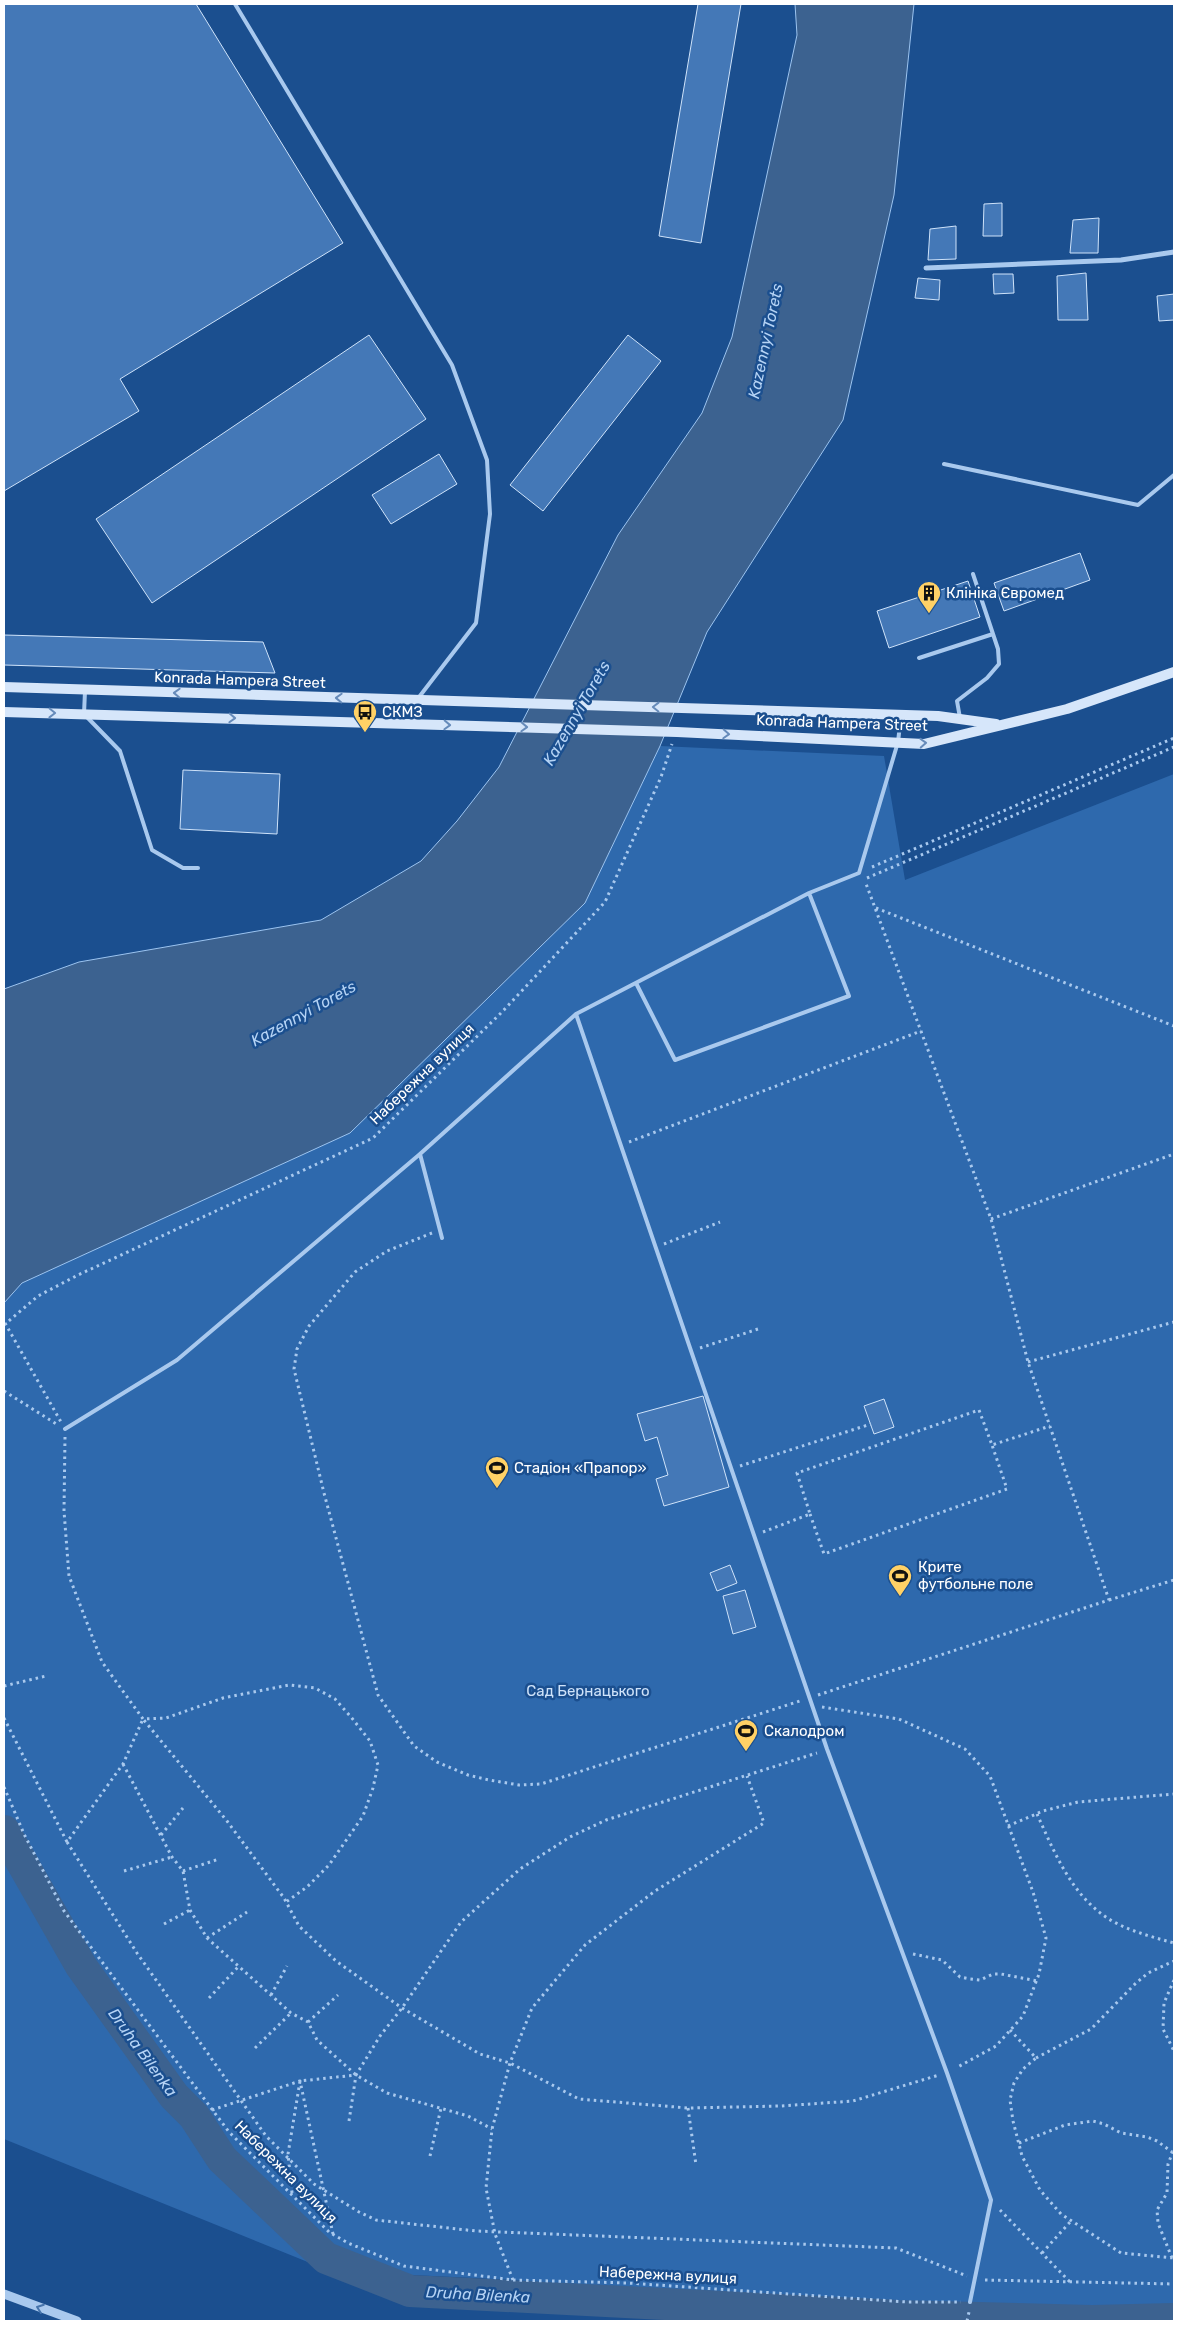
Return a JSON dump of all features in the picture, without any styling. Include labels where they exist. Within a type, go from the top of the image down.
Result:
[{"type":"main road","name":"Konrada Hampera Street","points":[[415,724],[677,732],[924,744],[1067,709],[1174,672]]},
{"type":"main road","name":"Konrada Hampera Street","points":[[4,687],[938,716],[1004,725]]},
{"type":"main road","points":[[4,712],[415,724]]},
{"type":"street","points":[[926,268],[1122,260],[1174,252]]},
{"type":"street","points":[[4,2294],[77,2321]]},
{"type":"lane","points":[[235,4],[452,365],[487,460],[490,514],[476,623],[416,701],[415,724]]},
{"type":"lane","points":[[944,464],[1138,505],[1174,475]]},
{"type":"lane","points":[[961,720],[957,701],[987,678],[999,664],[998,649],[973,574]]},
{"type":"lane","points":[[919,658],[993,634]]},
{"type":"lane","points":[[85,690],[84,714],[120,752],[152,850],[183,868],[198,868]]},
{"type":"lane","points":[[65,1429],[177,1360],[420,1154],[576,1014],[809,893],[859,873],[898,742],[901,715]]},
{"type":"lane","points":[[636,983],[675,1060],[849,996],[809,893]]},
{"type":"lane","points":[[576,1014],[828,1750],[991,2200],[970,2302]]},
{"type":"lane","points":[[420,1154],[442,1238]]},
{"type":"path","name":"Набережна вулиця","points":[[4,1323],[38,1296],[78,1275],[373,1138],[502,1012],[605,902],[660,776],[677,732]]},
{"type":"path","points":[[859,873],[1174,738]]},
{"type":"path","points":[[1110,1600],[1028,1362],[991,1219],[864,879],[1174,747]]},
{"type":"path","points":[[876,908],[1174,1026]]},
{"type":"path","points":[[621,1145],[921,1031]]},
{"type":"path","points":[[991,1219],[1174,1154]]},
{"type":"path","points":[[656,1247],[720,1222]]},
{"type":"path","points":[[439,1230],[387,1251],[355,1272],[309,1326],[297,1349],[294,1369],[324,1493],[378,1695],[414,1746],[437,1762],[468,1775],[519,1785],[541,1784],[1174,1580]]},
{"type":"path","points":[[1028,1362],[1174,1322]]},
{"type":"path","points":[[4,1323],[65,1429],[64,1511],[69,1576],[102,1662],[143,1719],[227,1821],[286,1902],[299,1926],[330,1955],[402,2008],[480,2054],[510,2063],[579,2099],[688,2108],[853,2101],[946,2073],[996,2046],[1023,2016],[1037,1980],[1046,1938],[1033,1892],[990,1776],[965,1749],[899,1719],[814,1706]]},
{"type":"path","points":[[692,1351],[758,1329]]},
{"type":"path","points":[[4,1391],[65,1429]]},
{"type":"path","points":[[979,1410],[1007,1489],[824,1554],[810,1514],[798,1473],[979,1410]]},
{"type":"path","points":[[732,1468],[870,1424]]},
{"type":"path","points":[[992,1445],[1050,1426]]},
{"type":"path","points":[[755,1534],[810,1514]]},
{"type":"path","points":[[4,1686],[46,1676]]},
{"type":"path","points":[[143,1719],[166,1718],[223,1698],[289,1685],[315,1688],[335,1699],[351,1717],[370,1742],[378,1765],[371,1795],[363,1816],[329,1865],[307,1887],[286,1902]]},
{"type":"path","points":[[4,1718],[66,1842],[136,1953],[266,2136],[314,2184],[359,2212],[376,2220],[476,2231],[896,2248],[959,2274],[975,2278]]},
{"type":"path","points":[[66,1842],[123,1764],[143,1719]]},
{"type":"path","points":[[348,2122],[356,2075],[380,2036],[402,2008],[461,1922],[520,1868],[570,1837],[606,1820],[828,1750]]},
{"type":"path","points":[[123,1764],[172,1857],[184,1871],[190,1910],[207,1938],[291,2014],[308,2022],[317,2040],[356,2075],[387,2092],[468,2116],[492,2128]]},
{"type":"path","points":[[513,2280],[495,2234],[486,2188],[492,2128],[510,2063],[532,2008],[585,1945],[655,1891],[764,1823],[747,1776]]},
{"type":"path","name":"Набережна вулиця","points":[[4,1787],[24,1834],[64,1911],[229,2132],[333,2234],[404,2266],[513,2280],[637,2284],[907,2302],[970,2302]]},
{"type":"path","points":[[1008,1826],[1037,1814],[1078,1802],[1174,1794]]},
{"type":"path","points":[[161,1835],[183,1808]]},
{"type":"path","points":[[1037,1814],[1060,1865],[1079,1893],[1095,1908],[1119,1924],[1174,1943]]},
{"type":"path","points":[[124,1872],[172,1857]]},
{"type":"path","points":[[184,1871],[219,1859]]},
{"type":"path","points":[[164,1924],[190,1910]]},
{"type":"path","points":[[207,1938],[247,1912]]},
{"type":"path","points":[[902,1953],[930,1956],[942,1960],[960,1977],[970,1979],[980,1980],[994,1974],[1001,1974],[1037,1980]]},
{"type":"path","points":[[1019,2144],[1065,2125],[1093,2121],[1104,2124],[1121,2133],[1147,2137],[1173,2150],[1168,2164],[1167,2193],[1157,2210],[1158,2223],[1173,2258],[1121,2253],[1061,2214],[1040,2190],[1022,2156],[1013,2121],[1010,2100],[1014,2083],[1023,2069],[1036,2058],[1092,2029],[1134,1984],[1148,1973],[1174,1961]]},
{"type":"path","points":[[271,1995],[287,1966]]},
{"type":"path","points":[[209,1998],[238,1967]]},
{"type":"path","points":[[1174,1980],[1164,2003],[1163,2029],[1174,2051]]},
{"type":"path","points":[[308,2022],[338,1996]]},
{"type":"path","points":[[255,2048],[291,2014]]},
{"type":"path","points":[[1010,2030],[1036,2058]]},
{"type":"path","points":[[212,2110],[300,2081],[356,2075]]},
{"type":"path","points":[[292,2194],[288,2154],[300,2081]]},
{"type":"path","points":[[300,2081],[333,2234]]},
{"type":"path","points":[[430,2156],[441,2108]]},
{"type":"path","points":[[688,2108],[696,2165]]},
{"type":"path","points":[[991,2200],[1070,2282]]},
{"type":"path","points":[[1042,2253],[1071,2221]]},
{"type":"path","points":[[982,2279],[1174,2284]]},
{"type":"green space","name":"Сад Бернацького","points":[[660,746],[884,756],[905,880],[1174,774],[1174,2318],[858,2312],[513,2280],[330,2271],[4,2139],[4,1303],[22,1283],[585,903]]},
{"type":"water","name":"Kazennyi Torets","points":[[795,4],[914,4],[894,195],[843,420],[707,632],[660,746],[585,903],[350,1133],[22,1283],[4,1303],[4,989],[79,962],[321,920],[421,861],[457,821],[499,767],[618,535],[702,413],[732,337],[797,35]]},
{"type":"building","points":[[4,4],[196,4],[343,243],[120,379],[139,411],[4,491]]},
{"type":"building","points":[[698,4],[741,4],[701,243],[659,236]]},
{"type":"building","points":[[1002,203],[1002,236],[983,236],[984,204]]},
{"type":"building","points":[[1099,218],[1098,253],[1070,253],[1073,220]]},
{"type":"building","points":[[956,226],[956,259],[928,260],[930,229]]},
{"type":"building","points":[[1086,273],[1088,320],[1058,320],[1057,276]]},
{"type":"building","points":[[993,274],[1013,274],[1014,293],[994,294]]},
{"type":"building","points":[[918,278],[940,280],[939,300],[915,298]]},
{"type":"building","points":[[1174,294],[1174,320],[1159,321],[1157,296]]},
{"type":"building","points":[[369,335],[426,419],[152,603],[96,519]]},
{"type":"building","points":[[628,335],[661,361],[543,511],[510,485]]},
{"type":"building","points":[[439,454],[457,484],[391,524],[372,495]]},
{"type":"building","points":[[1080,553],[1090,580],[1004,611],[994,583]]},
{"type":"building","name":"Клініка Євромед","points":[[968,581],[980,617],[889,648],[877,611]]},
{"type":"building","points":[[4,635],[263,642],[275,673],[4,665]]},
{"type":"building","points":[[183,770],[280,774],[277,834],[180,829]]},
{"type":"building","points":[[703,1396],[729,1487],[664,1506],[656,1479],[668,1475],[657,1437],[645,1441],[637,1414]]},
{"type":"building","points":[[884,1399],[894,1427],[874,1434],[864,1406]]},
{"type":"building","points":[[730,1565],[737,1583],[717,1591],[710,1573]]},
{"type":"building","points":[[745,1590],[756,1627],[733,1634],[723,1596]]},
{"type":"waterway","name":"Druha Bilenka","points":[[4,1831],[81,1966],[174,2096],[194,2116],[222,2159],[326,2258],[410,2291],[898,2316],[1092,2321],[1174,2319]]},
{"type":"place","name":"Клініка Євромед","points":[[929,614]]},
{"type":"place","name":"СКМЗ","points":[[365,733]]},
{"type":"place","name":"Стадіон «Прапор»","points":[[497,1489]]},
{"type":"place","name":"Крите футбольне поле","points":[[900,1597]]},
{"type":"place","name":"Скалодром","points":[[746,1752]]}]
